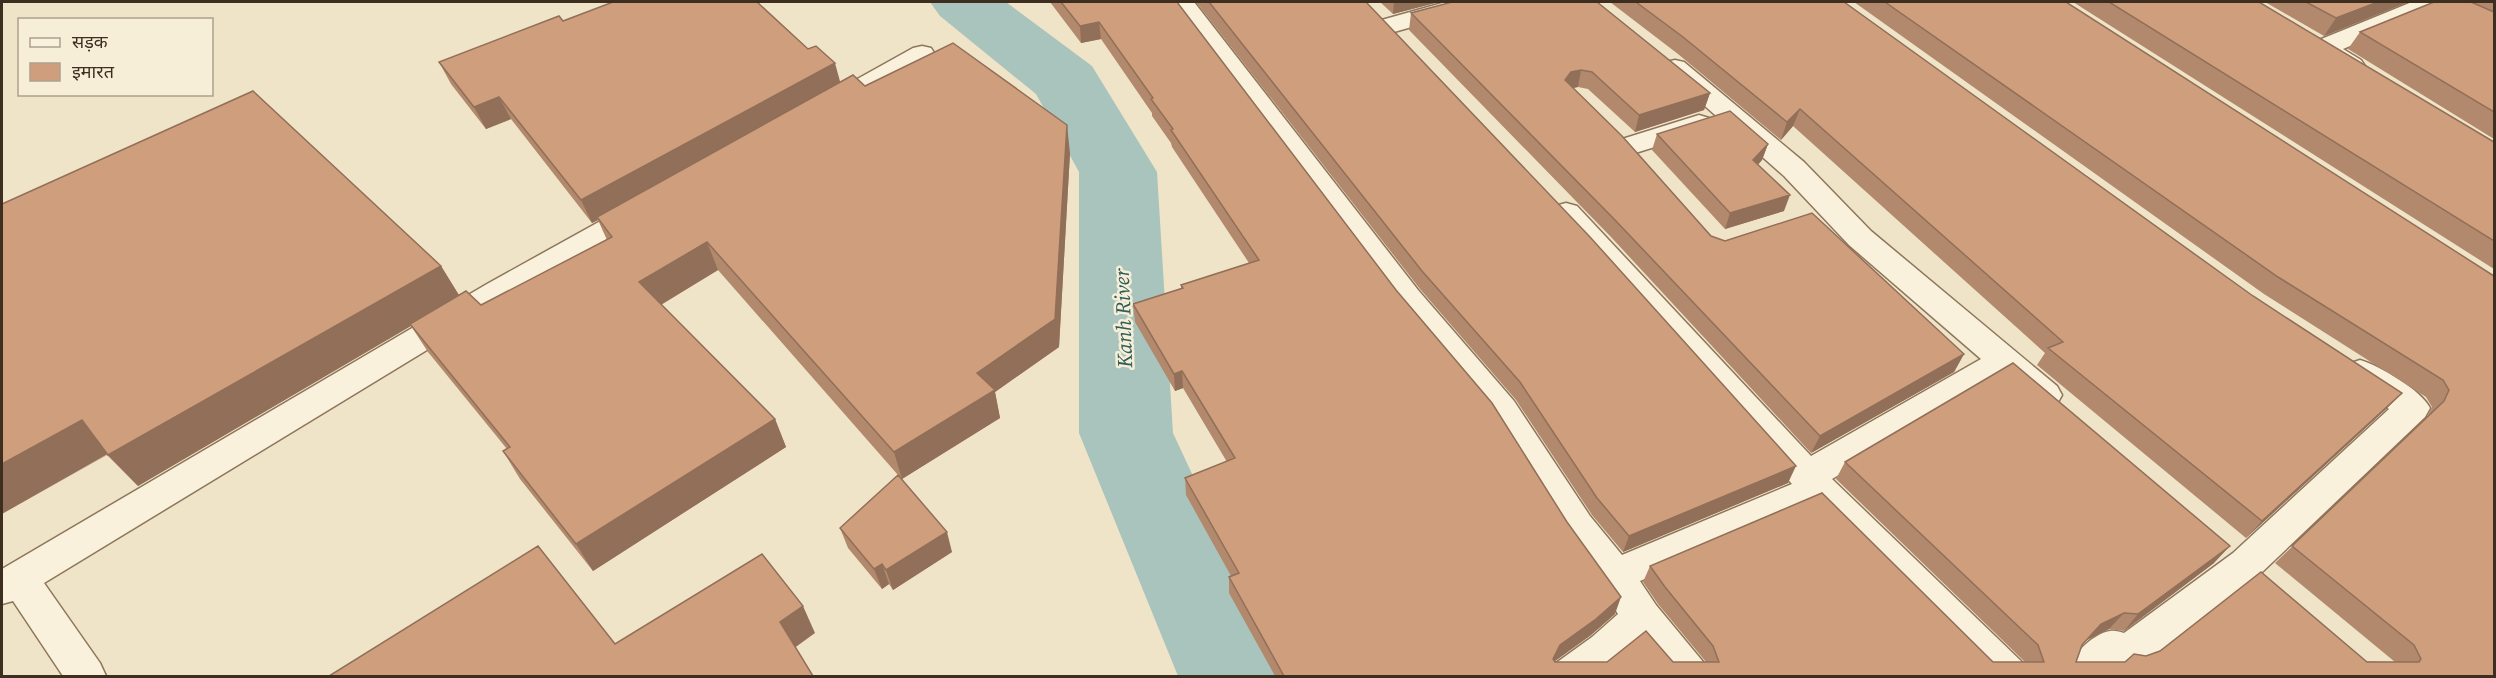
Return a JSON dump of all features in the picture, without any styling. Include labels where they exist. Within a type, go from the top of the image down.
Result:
[{"type":"street","points":[[1181,2],[1407,298],[1502,410],[1577,527],[1615,575],[1642,617],[1689,676]]},
{"type":"street","points":[[1364,2],[1409,49]]},
{"type":"street","points":[[1386,26],[1473,2]]},
{"type":"street","points":[[2373,78],[2313,42],[2446,3]]},
{"type":"street","points":[[1651,48],[1794,169],[1860,238],[2068,415]]},
{"type":"street","points":[[808,118],[922,54]]},
{"type":"street","points":[[1652,171],[1621,138],[1730,114]]},
{"type":"street","points":[[86,676],[10,583],[498,292],[674,194]]},
{"type":"street","points":[[1549,195],[1813,483],[2009,676]]},
{"type":"street","points":[[1798,220],[1833,209]]},
{"type":"street","points":[[2083,676],[2112,648],[2130,652],[2246,564],[2413,408],[2332,356]]},
{"type":"street","points":[[1615,575],[1813,483],[2006,360]]},
{"type":"street","points":[[1570,676],[1605,650],[1642,617]]},
{"type":"building","points":[[613,2],[757,2],[808,49],[816,46],[835,63],[581,200],[499,97],[474,107],[439,62],[559,16],[563,21]]},
{"type":"building","points":[[1061,2],[1177,2],[1396,290],[1492,403],[1567,522],[1621,597],[1596,619],[1560,645],[1553,659],[1555,662],[1607,662],[1646,631],[1673,662],[1719,662],[1713,646],[1650,566],[1822,493],[1993,662],[2044,662],[2038,645],[1845,462],[2013,363],[2230,546],[2138,614],[2124,613],[2101,624],[2082,645],[2076,662],[2125,662],[2134,654],[2146,656],[2160,651],[2261,572],[2367,662],[2419,662],[2421,659],[2414,645],[2292,546],[2444,401],[2449,390],[2443,380],[2278,277],[1885,2],[2066,2],[2494,276],[2494,676],[1284,676],[1229,577],[1239,573],[1185,478],[1235,458],[1182,371],[1174,374],[1133,304],[1183,288],[1181,285],[1259,260],[1171,130],[1173,129],[1151,99],[1153,98],[1099,22],[1080,26]]},
{"type":"building","points":[[1209,2],[1366,2],[1590,237],[1796,466],[1629,536],[1597,498],[1520,382],[1422,271]]},
{"type":"building","points":[[1452,2],[1597,2],[1710,93],[1639,115],[1592,72],[1581,70],[1571,72],[1565,80],[1622,136],[1711,236],[1725,241],[1812,213],[1964,354],[1820,436],[1615,220],[1411,13]]},
{"type":"building","points":[[1636,2],[1844,2],[2253,296],[2402,393],[2262,521],[2048,348],[2063,342],[1800,109],[1787,122],[1683,37]]},
{"type":"building","points":[[2109,2],[2259,2],[2494,142],[2494,241]]},
{"type":"building","points":[[2306,2],[2378,2],[2336,18]]},
{"type":"building","points":[[2434,2],[2471,2],[2494,12],[2494,112],[2360,32]]},
{"type":"building","points":[[953,43],[1067,125],[1055,319],[977,373],[995,390],[894,452],[707,242],[639,282],[775,419],[576,544],[503,451],[510,447],[410,324],[466,291],[481,305],[612,237],[597,217],[853,75],[865,86]]},
{"type":"building","points":[[253,91],[441,266],[108,455],[82,420],[2,464],[2,204]]},
{"type":"building","points":[[1730,111],[1768,144],[1753,160],[1790,195],[1730,213],[1657,134]]},
{"type":"building","points":[[898,475],[947,532],[886,570],[882,564],[874,569],[840,528]]},
{"type":"building","points":[[538,546],[615,644],[762,554],[803,606],[780,622],[813,676],[329,676]]},
{"type":"waterway","name":"Kanh River","points":[[964,2],[1066,82],[1118,172],[1126,433],[1232,676]]}]
